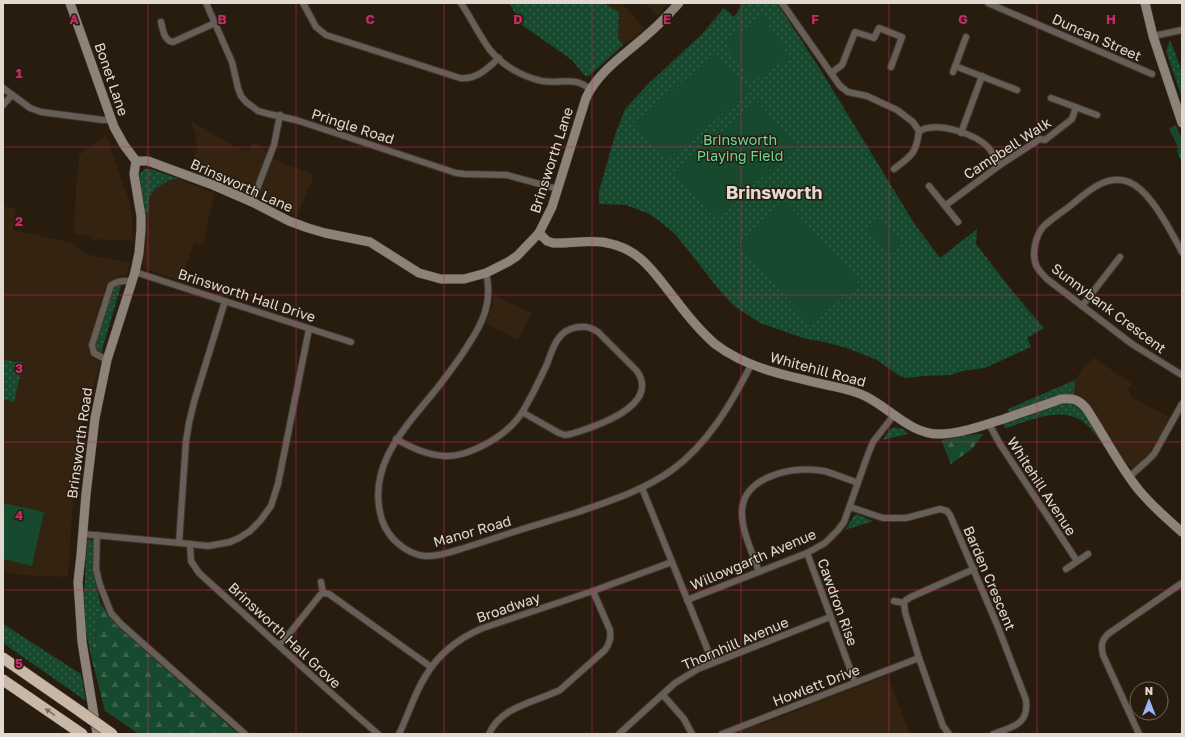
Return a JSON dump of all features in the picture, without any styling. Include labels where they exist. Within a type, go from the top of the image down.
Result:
[{"type":"highway","points":[[3,658],[112,734]]},
{"type":"highway","points":[[3,680],[82,734]]},
{"type":"street","name":"Bonet Lane","points":[[70,3],[111,120],[124,145],[136,161]]},
{"type":"street","name":"Pringle Road","points":[[206,3],[232,62],[241,96],[258,111],[296,120],[456,173],[507,175],[558,189]]},
{"type":"street","points":[[303,3],[311,21],[316,27],[326,34],[460,78],[473,78],[499,58]]},
{"type":"street","points":[[461,3],[491,51],[515,71],[532,79],[554,82],[581,83],[590,89]]},
{"type":"street","name":"Brinsworth Lane","points":[[136,161],[148,160],[213,185],[308,228],[370,242],[410,268],[431,277],[441,279],[464,279],[486,273],[514,258],[539,233],[552,207],[582,110],[590,89],[598,77],[649,34],[679,3]]},
{"type":"street","points":[[782,3],[840,86],[848,92],[867,96],[897,110],[912,122],[919,131],[917,145],[911,155],[894,169]]},
{"type":"street","name":"Duncan Street","points":[[988,3],[1152,74]]},
{"type":"street","points":[[1145,3],[1153,36],[1182,123]]},
{"type":"street","points":[[161,22],[167,39],[173,42],[215,23]]},
{"type":"street","points":[[831,73],[842,65],[856,32],[874,38],[879,28],[902,37],[891,67]]},
{"type":"street","points":[[1153,36],[1182,30]]},
{"type":"street","points":[[966,37],[954,69],[982,76],[1017,90]]},
{"type":"street","points":[[961,133],[982,76]]},
{"type":"street","points":[[3,88],[30,108],[41,112],[111,120]]},
{"type":"street","points":[[3,106],[12,96]]},
{"type":"street","name":"Campbell Walk","points":[[1052,98],[1097,115]]},
{"type":"street","name":"Campbell Walk","points":[[946,205],[1000,165],[1040,139],[1045,140],[1072,119],[1076,107]]},
{"type":"street","points":[[252,202],[274,145],[280,116]]},
{"type":"street","points":[[919,131],[928,128],[941,128],[975,138],[988,146],[1000,165]]},
{"type":"street","name":"Brinsworth Road","points":[[97,734],[82,642],[78,582],[95,418],[107,360],[132,282],[138,258],[141,216],[134,174],[136,161]]},
{"type":"street","name":"Sunnybank Crescent","points":[[1182,252],[1146,195],[1139,188],[1128,182],[1120,180],[1106,181],[1100,184],[1042,228],[1037,237],[1034,252],[1035,261],[1041,273],[1047,279],[1137,347],[1182,375]]},
{"type":"street","points":[[930,186],[958,222]]},
{"type":"street","name":"Whitehill Road","points":[[539,233],[547,241],[553,243],[605,242],[623,247],[634,253],[649,266],[675,300],[704,333],[725,351],[751,365],[771,372],[849,390],[864,395],[920,431],[940,434],[961,431],[989,424],[1061,399],[1073,398],[1078,400],[1086,408],[1129,477],[1150,503],[1182,532]]},
{"type":"street","points":[[1082,306],[1120,257]]},
{"type":"street","name":"Brinsworth Hall Drive","points":[[135,272],[352,342]]},
{"type":"street","name":"Manor Road","points":[[486,273],[489,296],[484,317],[476,334],[438,387],[396,439],[381,474],[378,492],[380,513],[387,531],[399,544],[413,553],[423,556],[443,554],[605,503],[642,488],[672,470],[707,436],[720,419],[738,390],[751,365]]},
{"type":"street","points":[[107,360],[94,353],[92,345],[94,338],[111,285],[125,280],[132,282]]},
{"type":"street","points":[[179,543],[186,440],[189,423],[225,301]]},
{"type":"street","points":[[396,439],[426,453],[453,456],[471,450],[495,438],[513,424],[529,402],[558,338],[570,328],[585,326],[593,328],[637,371],[641,377],[641,391],[635,403],[621,414],[571,434],[565,435],[559,433],[522,412]]},
{"type":"street","points":[[83,534],[208,546],[239,538],[250,531],[272,506],[278,484],[309,328]]},
{"type":"street","points":[[1129,477],[1154,454],[1180,412],[1182,404]]},
{"type":"street","name":"Willowgarth Avenue","points":[[687,600],[807,553],[825,543],[844,522],[873,442],[894,415]]},
{"type":"street","name":"Whitehill Avenue","points":[[989,424],[1000,444],[1077,561]]},
{"type":"street","points":[[759,572],[744,530],[742,512],[747,493],[756,484],[772,476],[783,473],[810,470],[823,471],[858,483]]},
{"type":"street","points":[[642,488],[713,663]]},
{"type":"street","name":"Barden Crescent","points":[[850,507],[883,518],[893,519],[912,517],[940,509],[947,511],[953,521],[974,569],[1026,700],[1027,706],[1023,719],[1018,724],[993,734]]},
{"type":"street","points":[[97,535],[96,568],[100,585],[111,613],[121,624],[245,734]]},
{"type":"street","name":"Brinsworth Hall Grove","points":[[190,544],[191,561],[199,573],[334,697],[378,734]]},
{"type":"street","name":"Cawdron Rise","points":[[807,553],[855,682]]},
{"type":"street","points":[[1066,569],[1088,554]]},
{"type":"street","name":"Broadway","points":[[399,734],[419,688],[431,667],[459,640],[483,628],[593,591],[672,562]]},
{"type":"street","points":[[904,603],[911,597],[974,569]]},
{"type":"street","points":[[322,582],[323,593]]},
{"type":"street","points":[[1139,734],[1103,655],[1101,648],[1102,642],[1108,634],[1182,583]]},
{"type":"street","points":[[489,734],[494,725],[505,713],[560,690],[606,650],[611,637],[610,630],[593,591]]},
{"type":"street","points":[[279,645],[323,593]]},
{"type":"street","points":[[323,593],[334,597],[431,667]]},
{"type":"street","points":[[894,601],[904,603]]},
{"type":"street","points":[[904,603],[905,612],[919,658],[943,726],[949,734]]},
{"type":"street","name":"Thornhill Avenue","points":[[619,734],[678,681],[690,673],[830,617]]},
{"type":"street","name":"Howlett Drive","points":[[722,734],[919,658]]},
{"type":"street","points":[[663,694],[684,719],[692,734]]},
{"type":"shaded area","points":[[605,3],[622,3],[645,29],[623,45],[618,38],[619,12]]},
{"type":"shaded area","points":[[644,3],[669,3],[657,16]]},
{"type":"shaded area","points":[[190,120],[235,147],[249,151],[252,142],[259,145],[267,154],[252,188],[244,193],[188,173],[198,145],[195,143],[197,137]]},
{"type":"shaded area","points":[[106,135],[130,204],[133,241],[91,239],[91,236],[74,234],[79,155]]},
{"type":"shaded area","points":[[273,159],[314,175],[297,217],[264,200],[261,196],[261,190]]},
{"type":"shaded area","points":[[179,179],[214,193],[203,245],[194,243],[181,281],[145,269],[142,265],[145,224],[144,212],[149,211],[149,198],[155,189],[164,183],[169,180]]},
{"type":"shaded area","points":[[3,206],[16,209],[13,230],[70,242],[86,254],[130,263],[126,275],[115,277],[104,290],[88,350],[93,358],[101,362],[81,428],[73,503],[68,577],[20,575],[3,571]]},
{"type":"shaded area","points":[[493,295],[532,313],[518,340],[486,324],[493,304]]},
{"type":"shaded area","points":[[1094,358],[1132,384],[1127,390],[1130,391],[1131,397],[1169,417],[1164,429],[1149,453],[1132,467],[1127,465],[1080,398],[1074,394],[1075,380],[1083,368]]},
{"type":"shaded area","points":[[887,675],[910,734],[732,734],[778,718]]},
{"type":"green space","points":[[509,3],[605,3],[619,12],[618,38],[623,45],[589,76],[585,76],[572,60],[523,26]]},
{"type":"green space","name":"Brinsworth Playing Field","points":[[743,3],[777,3],[820,69],[914,223],[940,258],[977,229],[976,244],[1013,292],[1044,328],[1027,338],[1031,347],[985,368],[962,371],[951,375],[906,378],[898,375],[877,360],[847,348],[806,339],[760,323],[734,306],[720,291],[676,235],[657,219],[647,213],[626,205],[599,204],[599,191],[615,135],[625,109],[647,85],[702,34],[724,8],[734,17]]},
{"type":"green space","points":[[763,16],[790,57],[751,82],[725,42]]},
{"type":"green space","points":[[1170,40],[1182,71],[1182,98],[1166,51]]},
{"type":"green space","points":[[717,53],[749,92],[666,161],[634,122]]},
{"type":"green space","points":[[758,101],[797,148],[714,218],[674,172]]},
{"type":"green space","points":[[1176,125],[1182,141],[1182,164],[1177,150],[1179,149],[1169,129]]},
{"type":"green space","points":[[145,169],[151,169],[179,179],[169,180],[155,189],[149,198],[149,211],[146,214],[144,212],[139,177],[140,173]]},
{"type":"green space","points":[[786,201],[859,283],[811,325],[738,243]]},
{"type":"green space","points":[[881,218],[902,241],[890,253],[868,229]]},
{"type":"green space","points":[[116,285],[121,286],[101,353],[97,350],[95,344],[112,289]]},
{"type":"green space","points":[[3,359],[23,362],[14,402],[3,399]]},
{"type":"green space","points":[[1075,380],[1074,394],[1065,394],[1009,412],[1008,409]]},
{"type":"green space","points":[[1070,403],[1076,405],[1084,412],[1104,447],[1094,433],[1082,421],[1064,415],[1044,416],[1006,428],[1003,425],[1058,405]]},
{"type":"green space","points":[[894,427],[903,429],[908,434],[883,440],[889,431]]},
{"type":"green space","points":[[983,434],[973,448],[951,464],[941,440]]},
{"type":"green space","points":[[3,503],[44,512],[32,566],[3,559]]},
{"type":"green space","points":[[856,514],[873,521],[845,530],[854,516]]},
{"type":"green space","points":[[89,539],[94,542],[94,571],[101,604],[91,656],[86,632],[84,596],[87,541]]},
{"type":"green space","points":[[101,604],[115,624],[238,734],[139,734],[105,711],[91,656]]},
{"type":"green space","points":[[3,624],[81,674],[86,701],[3,643]]},
{"type":"district","name":"Brinsworth","points":[[774,192]]}]
